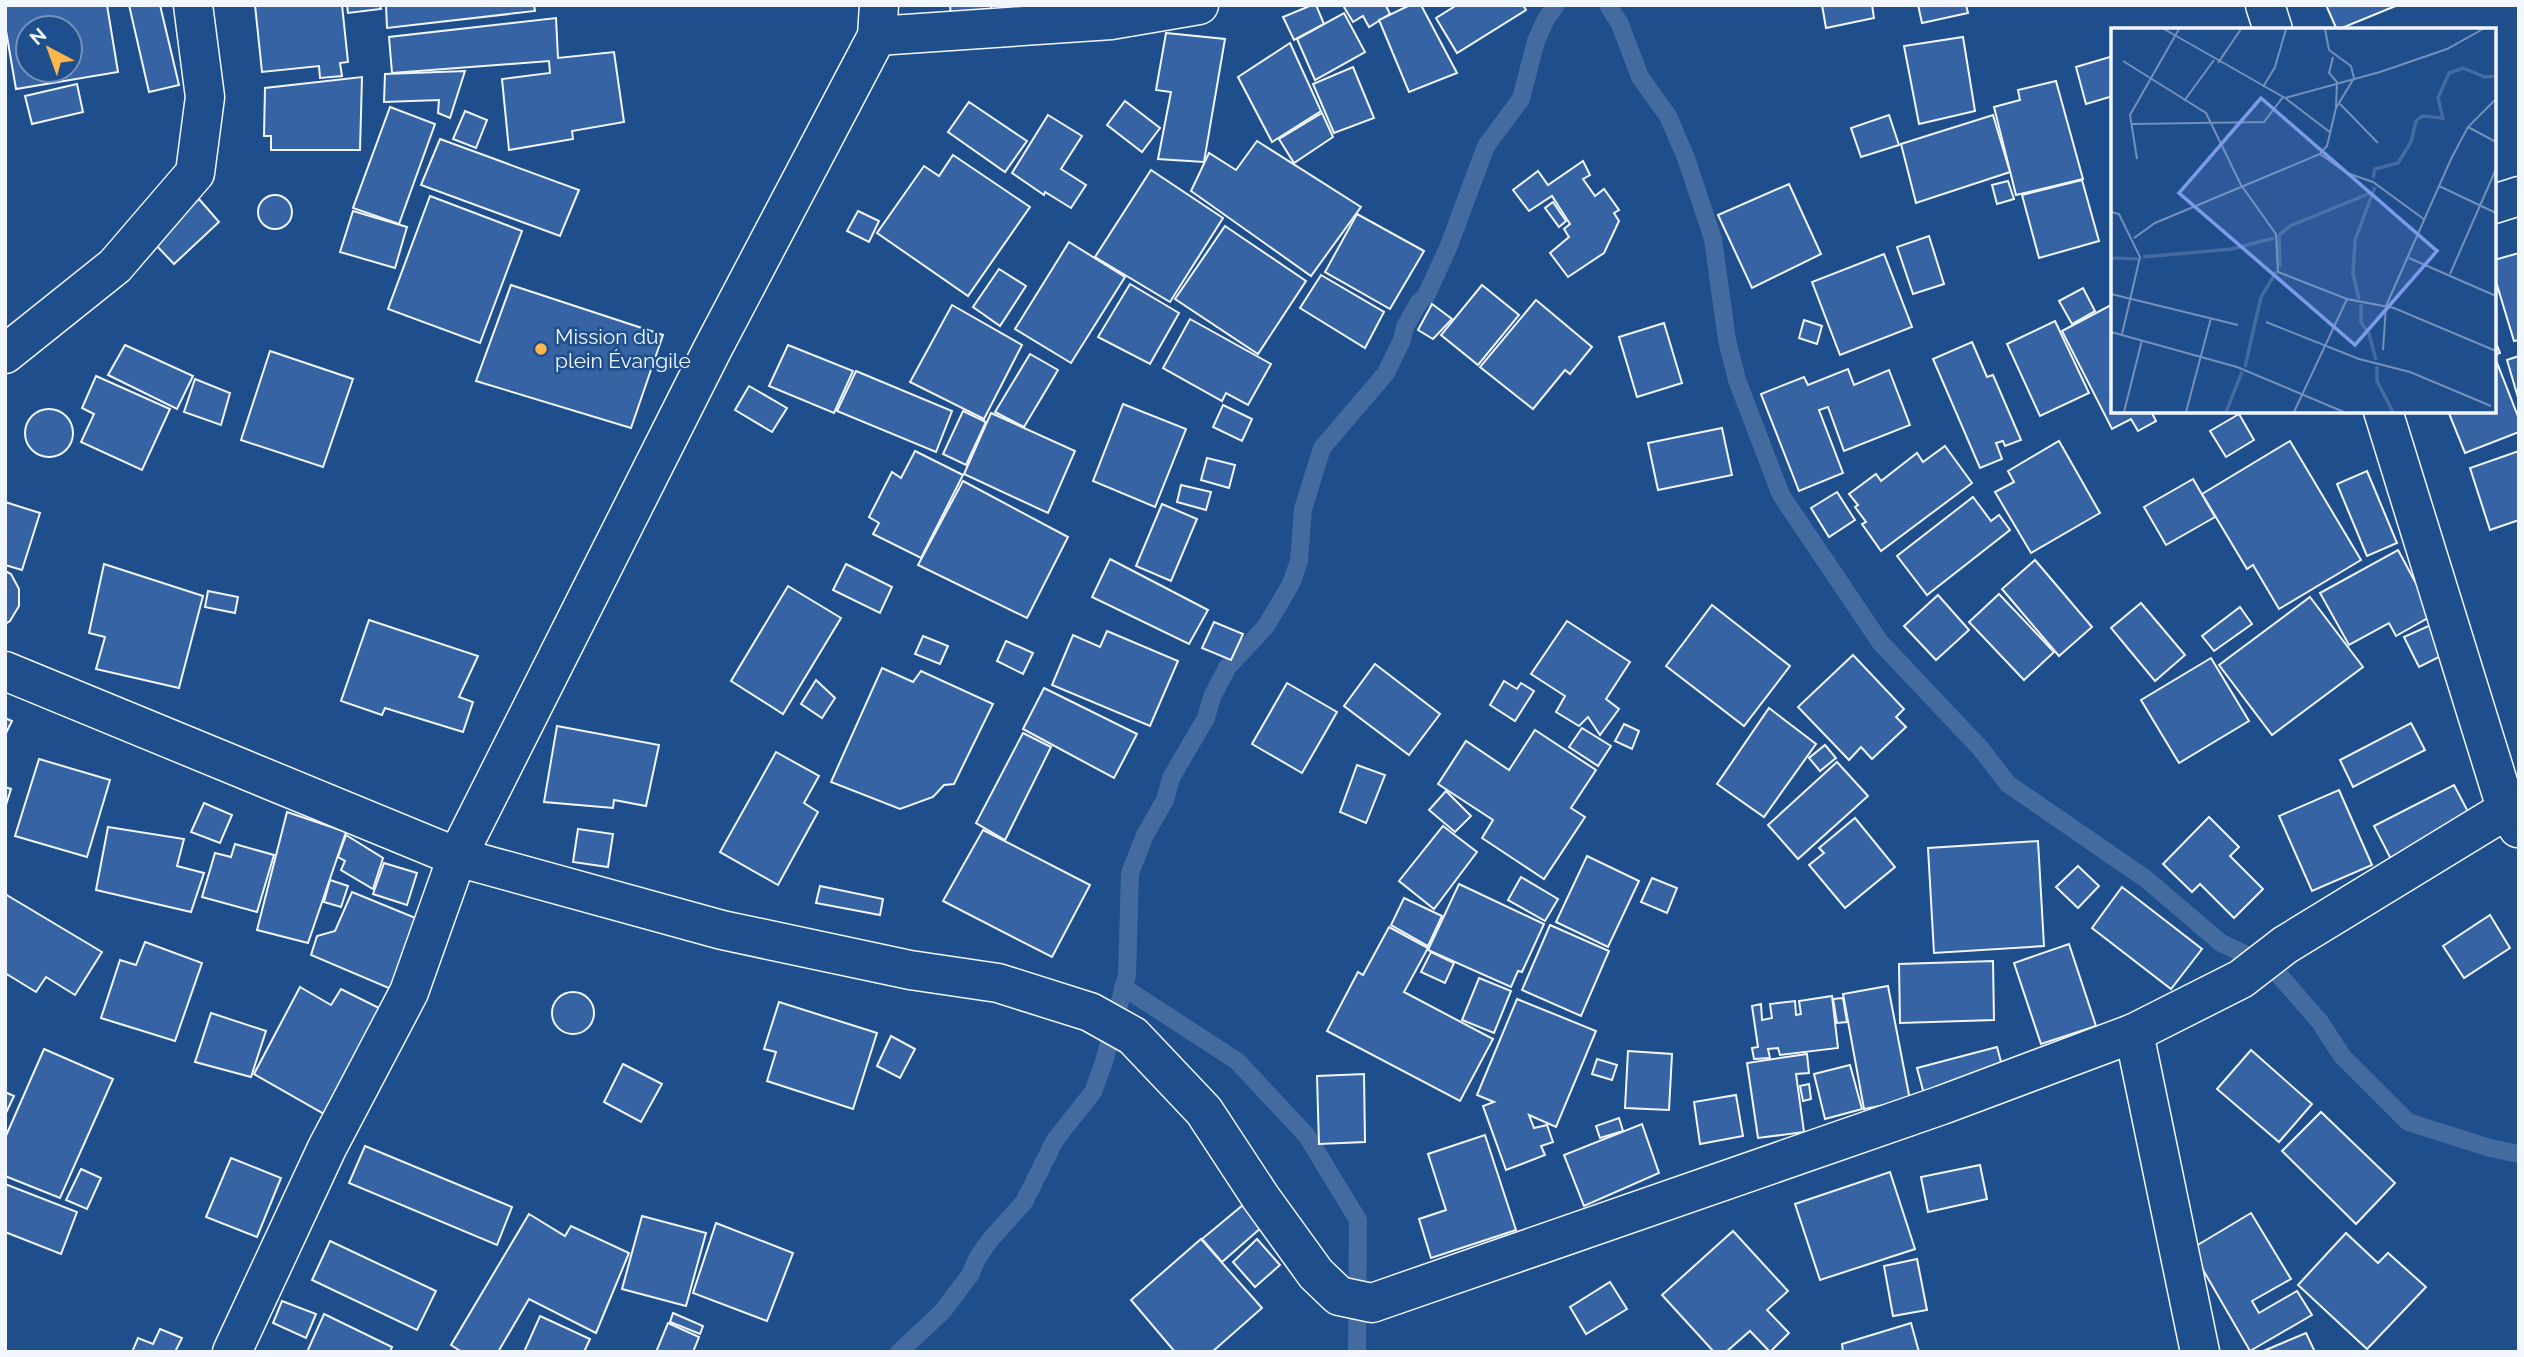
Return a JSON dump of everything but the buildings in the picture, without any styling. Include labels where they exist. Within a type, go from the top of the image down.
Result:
[{"type":"street","points":[[5,354],[115,266],[195,173],[205,97],[193,5]]},
{"type":"street","points":[[232,1352],[327,1148],[409,992],[457,857],[878,21],[1111,20],[1199,5]]},
{"type":"street","points":[[2264,5],[2272,28]]},
{"type":"street","points":[[2496,203],[2519,195]]},
{"type":"street","points":[[5,671],[457,857],[722,930],[910,970],[998,983],[1090,1012],[1133,1036],[1204,1111],[1261,1199],[1316,1274],[1356,1299],[1942,1105],[2134,1033],[2241,979],[2285,945],[2515,813],[2384,413]]},
{"type":"street","points":[[2134,1033],[2200,1352]]},
{"type":"waterway","points":[[899,1352],[942,1312],[970,1275],[990,1240],[1024,1202],[1055,1140],[1093,1092],[1104,1062],[1127,975],[1130,873],[1145,835],[1165,800],[1171,778],[1206,718],[1212,697],[1227,668],[1266,626],[1291,584],[1299,561],[1303,509],[1322,448],[1386,373],[1402,340],[1405,327],[1419,302],[1426,296],[1448,248],[1486,146],[1521,99],[1536,41],[1556,5]]},
{"type":"waterway","points":[[1608,5],[1620,24],[1640,77],[1668,116],[1686,158],[1713,239],[1727,340],[1737,380],[1781,495],[1880,642],[1981,749],[2008,784],[2146,879],[2221,943],[2272,967],[2320,1022],[2342,1056],[2408,1122],[2490,1148],[2519,1154]]},
{"type":"waterway","points":[[1123,987],[1237,1061],[1307,1136],[1358,1220],[1357,1352]]},
{"type":"place","name":"Mission du plein Évangile","points":[[541,349]]}]
